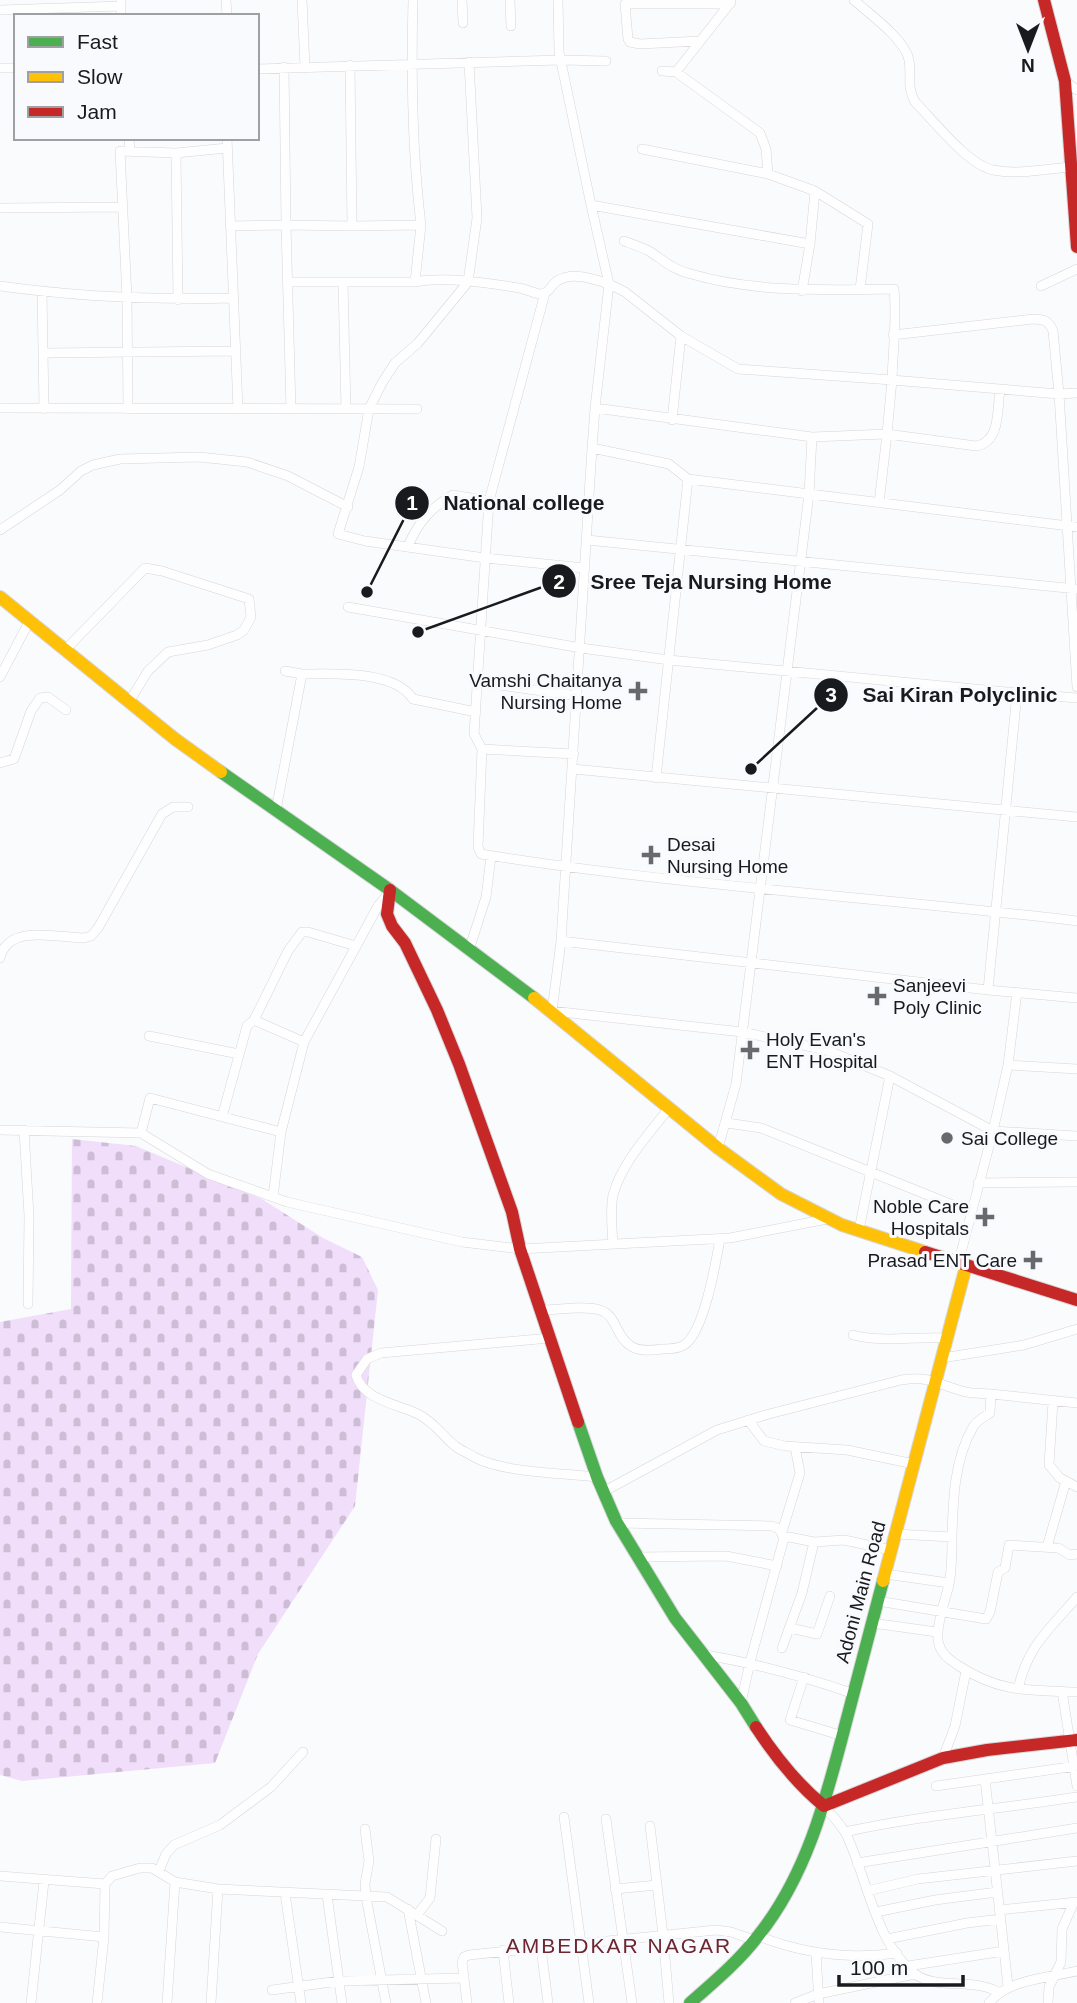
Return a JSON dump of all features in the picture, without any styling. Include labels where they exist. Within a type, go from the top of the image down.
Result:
[{"type":"street","points":[[302,0],[305,67]]},
{"type":"street","points":[[413,0],[411,63],[416,190],[421,225],[415,282]]},
{"type":"street","points":[[462,0],[463,23]]},
{"type":"street","points":[[510,0],[511,26]]},
{"type":"street","points":[[552,1012],[561,941],[595,408],[609,284],[561,60],[558,0]]},
{"type":"street","points":[[854,0],[904,46],[909,58],[910,92],[915,102],[974,162],[991,170],[1012,172],[1070,167]]},
{"type":"street","points":[[1044,0],[1065,81],[1077,247]]},
{"type":"street","points":[[700,41],[640,44],[630,42],[625,2],[731,2]]},
{"type":"street","points":[[676,72],[731,2]]},
{"type":"street","points":[[0,10],[64,3],[121,7]]},
{"type":"street","points":[[259,69],[411,63],[606,61]]},
{"type":"street","points":[[469,62],[477,218],[468,282],[418,343],[395,363],[382,383],[369,409],[359,467],[338,534],[365,541],[485,558],[585,568]]},
{"type":"street","points":[[350,65],[352,226]]},
{"type":"street","points":[[284,67],[291,409]]},
{"type":"street","points":[[662,71],[676,72],[760,134],[768,173]]},
{"type":"street","points":[[1065,81],[1077,90]]},
{"type":"street","points":[[128,140],[130,151]]},
{"type":"street","points":[[128,409],[127,298],[120,151],[176,153],[227,143],[238,409]]},
{"type":"street","points":[[642,149],[768,173],[815,191],[868,225],[860,289]]},
{"type":"street","points":[[176,153],[178,300]]},
{"type":"street","points":[[802,291],[815,191]]},
{"type":"street","points":[[591,205],[810,244]]},
{"type":"street","points":[[0,208],[123,208]]},
{"type":"street","points":[[230,226],[421,225]]},
{"type":"street","points":[[624,241],[648,251],[668,267],[738,285],[802,291],[894,289],[896,319],[892,380],[879,503]]},
{"type":"street","points":[[1041,286],[1077,269]]},
{"type":"street","points":[[1077,393],[1059,394],[738,369],[681,336],[625,292],[609,284],[588,277],[570,277],[557,281],[545,293],[489,501],[474,734],[482,749],[478,847],[481,854],[760,890],[1077,921]]},
{"type":"street","points":[[288,282],[425,280],[468,282],[545,293]]},
{"type":"street","points":[[343,282],[346,409]]},
{"type":"street","points":[[0,286],[127,298],[234,298]]},
{"type":"street","points":[[42,292],[44,409]]},
{"type":"street","points":[[893,335],[1041,319],[1050,324],[1059,394],[1077,687]]},
{"type":"street","points":[[672,420],[681,336]]},
{"type":"street","points":[[43,353],[236,351]]},
{"type":"street","points":[[595,408],[812,437],[887,434],[976,446],[990,442],[994,434],[1000,389]]},
{"type":"street","points":[[0,408],[417,409]]},
{"type":"street","points":[[718,1149],[736,1084],[809,494],[812,437]]},
{"type":"street","points":[[593,448],[668,464],[688,479],[1077,527]]},
{"type":"street","points":[[0,530],[60,490],[81,471],[93,465],[120,459],[198,457],[247,462],[288,476],[348,507]]},
{"type":"street","points":[[656,778],[688,479]]},
{"type":"street","points":[[408,546],[425,516],[453,495],[489,501],[589,508]]},
{"type":"street","points":[[587,540],[1073,589]]},
{"type":"street","points":[[65,650],[145,568],[162,570],[248,598],[251,617],[244,630],[208,645],[168,652],[148,671],[130,702]]},
{"type":"street","points":[[0,597],[175,739],[390,890],[552,1012],[718,1149],[781,1194],[859,1230],[1077,1300]]},
{"type":"street","points":[[348,607],[581,648],[669,660],[1077,698]]},
{"type":"street","points":[[0,677],[29,622]]},
{"type":"street","points":[[285,671],[302,674],[346,673],[397,683],[408,690],[413,699],[475,712]]},
{"type":"street","points":[[276,810],[302,674]]},
{"type":"street","points":[[478,682],[578,696]]},
{"type":"street","points":[[988,990],[1017,693]]},
{"type":"street","points":[[0,763],[14,759],[31,711],[40,698],[48,697],[66,710]]},
{"type":"street","points":[[482,749],[574,754]]},
{"type":"street","points":[[573,769],[1077,817]]},
{"type":"street","points":[[0,958],[6,944],[26,935],[84,938],[91,936],[162,814],[173,807],[188,807]]},
{"type":"street","points":[[469,950],[486,897],[491,856]]},
{"type":"street","points":[[274,1197],[281,1132],[304,1042],[378,906],[390,890]]},
{"type":"street","points":[[390,890],[387,914],[405,943],[432,999],[459,1064],[512,1212],[520,1249],[597,1477],[637,1557],[701,1654],[741,1703],[772,1751],[845,1832],[887,1939],[915,1974],[938,1982],[983,1986],[994,1999],[1008,1986],[1077,1971]]},
{"type":"street","points":[[222,1117],[247,1026],[254,1020],[288,951],[302,932],[356,946]]},
{"type":"street","points":[[561,941],[750,964],[1077,998]]},
{"type":"street","points":[[962,1265],[970,1212],[1008,1065],[1017,992]]},
{"type":"street","points":[[552,1012],[742,1032],[826,1050],[890,1076],[993,1131],[1077,1136]]},
{"type":"street","points":[[254,1020],[304,1042]]},
{"type":"street","points":[[149,1036],[239,1054]]},
{"type":"street","points":[[1008,1065],[1077,1069]]},
{"type":"street","points":[[859,1230],[890,1076]]},
{"type":"street","points":[[141,1133],[150,1098],[281,1132]]},
{"type":"street","points":[[613,1244],[613,1196],[625,1167],[669,1108]]},
{"type":"street","points":[[727,1123],[761,1128],[970,1212]]},
{"type":"street","points":[[0,1130],[141,1133],[208,1174],[287,1202],[462,1242],[520,1249],[720,1239],[829,1218]]},
{"type":"street","points":[[24,1130],[29,1216],[28,1304]]},
{"type":"street","points":[[978,1183],[1077,1182]]},
{"type":"street","points":[[540,1310],[598,1310],[611,1317],[629,1346],[655,1350],[678,1348],[686,1344],[694,1332],[712,1283],[720,1239]]},
{"type":"street","name":"Adoni Main Road","points":[[690,2003],[756,1938],[792,1884],[808,1850],[824,1806],[843,1736],[942,1358],[962,1265]]},
{"type":"street","points":[[942,1358],[1024,1345],[1077,1329]]},
{"type":"street","points":[[853,1335],[881,1340],[947,1338]]},
{"type":"street","points":[[550,1338],[382,1353],[367,1359],[356,1375],[358,1383],[369,1394],[430,1421],[456,1446],[478,1459],[501,1466],[597,1477]]},
{"type":"street","points":[[603,1492],[717,1430],[901,1380],[921,1378],[936,1380],[963,1392],[1077,1403]]},
{"type":"street","points":[[991,1394],[990,1413],[974,1425],[955,1482],[949,1583],[937,1632],[938,1643],[943,1653],[966,1671],[992,1684],[1018,1689],[1077,1692]]},
{"type":"street","points":[[1053,1402],[1049,1465],[1060,1478],[1077,1487]]},
{"type":"street","points":[[748,1420],[764,1441],[795,1447],[847,1450],[914,1464]]},
{"type":"street","points":[[741,1703],[800,1473],[795,1447]]},
{"type":"street","points":[[1047,1547],[1066,1481]]},
{"type":"street","points":[[618,1523],[772,1526],[789,1537],[814,1542],[844,1540],[891,1550]]},
{"type":"street","points":[[895,1534],[952,1537]]},
{"type":"street","points":[[782,1648],[802,1593],[814,1542]]},
{"type":"street","points":[[878,1601],[986,1619],[990,1612],[998,1572],[1005,1568],[1009,1545],[1058,1548],[1070,1555],[1077,1554]]},
{"type":"street","points":[[637,1557],[726,1556],[777,1566]]},
{"type":"street","points":[[885,1574],[949,1583]]},
{"type":"street","points":[[790,1628],[817,1634],[830,1596]]},
{"type":"street","points":[[1018,1689],[1022,1671],[1034,1647],[1077,1597]]},
{"type":"street","points":[[872,1623],[937,1632]]},
{"type":"street","points":[[701,1654],[750,1662],[854,1693]]},
{"type":"street","points":[[943,1758],[956,1726],[966,1671]]},
{"type":"street","points":[[804,1677],[790,1720],[843,1736]]},
{"type":"street","points":[[1062,1691],[1073,1740],[1077,1786]]},
{"type":"street","points":[[824,1806],[943,1758],[1073,1740]]},
{"type":"street","points":[[159,1871],[166,1854],[174,1845],[220,1825],[271,1787],[303,1752]]},
{"type":"street","points":[[936,1786],[1075,1767]]},
{"type":"street","points":[[985,1779],[1008,1986]]},
{"type":"street","points":[[845,1832],[900,1821],[1077,1797]]},
{"type":"street","points":[[564,1816],[589,2003]]},
{"type":"street","points":[[606,1819],[632,2003]]},
{"type":"street","points":[[650,1826],[669,2003]]},
{"type":"street","points":[[857,1863],[1077,1828]]},
{"type":"street","points":[[365,1829],[369,1861],[366,1897],[386,2003]]},
{"type":"street","points":[[417,1915],[430,1898],[436,1839]]},
{"type":"street","points":[[867,1891],[919,1879],[1077,1861]]},
{"type":"street","points":[[97,2003],[104,1937],[105,1884],[112,1876],[140,1868],[152,1868],[175,1882],[218,1889],[285,1894],[387,1896],[442,1931]]},
{"type":"street","points":[[0,1876],[105,1884]]},
{"type":"street","points":[[31,2003],[44,1881]]},
{"type":"street","points":[[167,2003],[175,1882]]},
{"type":"street","points":[[615,1889],[657,1885]]},
{"type":"street","points":[[211,2003],[218,1889]]},
{"type":"street","points":[[876,1912],[935,1900],[998,1892]]},
{"type":"street","points":[[285,1894],[301,2003]]},
{"type":"street","points":[[327,1895],[342,2003]]},
{"type":"street","points":[[887,1939],[1076,1902]]},
{"type":"street","points":[[1048,2003],[1052,1977],[1061,1962],[1062,1929],[1076,1902]]},
{"type":"street","points":[[408,1909],[426,2003]]},
{"type":"street","points":[[0,1927],[104,1937]]},
{"type":"street","points":[[467,2003],[464,1957],[503,1950],[582,1945],[716,1930],[850,1958],[897,1953]]},
{"type":"street","points":[[541,1948],[548,2003]]},
{"type":"street","points":[[503,1950],[509,2003]]},
{"type":"street","points":[[908,1966],[1004,1951]]},
{"type":"street","points":[[816,1953],[819,1999]]},
{"type":"street","points":[[795,2003],[915,1974]]},
{"type":"street","points":[[272,1990],[339,1981],[464,1978]]},
{"type":"green space","points":[[72,1139],[136,1146],[262,1199],[323,1238],[362,1257],[378,1290],[355,1506],[258,1654],[215,1763],[22,1781],[0,1775],[0,1322],[71,1309]]},
{"type":"traffic: fast","points":[[221,772],[390,890],[534,998]]},
{"type":"traffic: fast","points":[[578,1422],[616,1521],[675,1618],[741,1703],[756,1727]]},
{"type":"traffic: fast","points":[[690,2003],[751,1945],[790,1888],[802,1862],[830,1781],[883,1581]]},
{"type":"traffic: slow","points":[[0,597],[175,739],[221,772]]},
{"type":"traffic: slow","points":[[534,998],[718,1148],[781,1194],[842,1225],[925,1252]]},
{"type":"traffic: slow","points":[[883,1581],[966,1266]]},
{"type":"traffic: jam","points":[[1044,0],[1065,81],[1077,247]]},
{"type":"traffic: jam","points":[[390,890],[387,914],[405,943],[459,1064],[512,1212],[520,1249],[578,1422]]},
{"type":"traffic: jam","points":[[925,1252],[1077,1300]]},
{"type":"traffic: jam","points":[[756,1727],[787,1769],[824,1806],[943,1758],[1077,1740]]},
{"type":"place","name":"National college","points":[[367,592]]},
{"type":"place","name":"Sree Teja Nursing Home","points":[[418,632]]},
{"type":"place","name":"Vamshi Chaitanya Nursing Home","points":[[638,691]]},
{"type":"place","name":"Sai Kiran Polyclinic","points":[[751,769]]},
{"type":"place","name":"Desai Nursing Home","points":[[651,855]]},
{"type":"place","name":"Sanjeevi Poly Clinic","points":[[877,996]]},
{"type":"place","name":"Holy Evan's ENT Hospital","points":[[750,1050]]},
{"type":"place","name":"Sai College","points":[[947,1138]]},
{"type":"place","name":"Noble Care Hospitals","points":[[985,1217]]},
{"type":"place","name":"Prasad ENT Care","points":[[1033,1260]]},
{"type":"district","name":"AMBEDKAR NAGAR","points":[[619,1946]]}]
